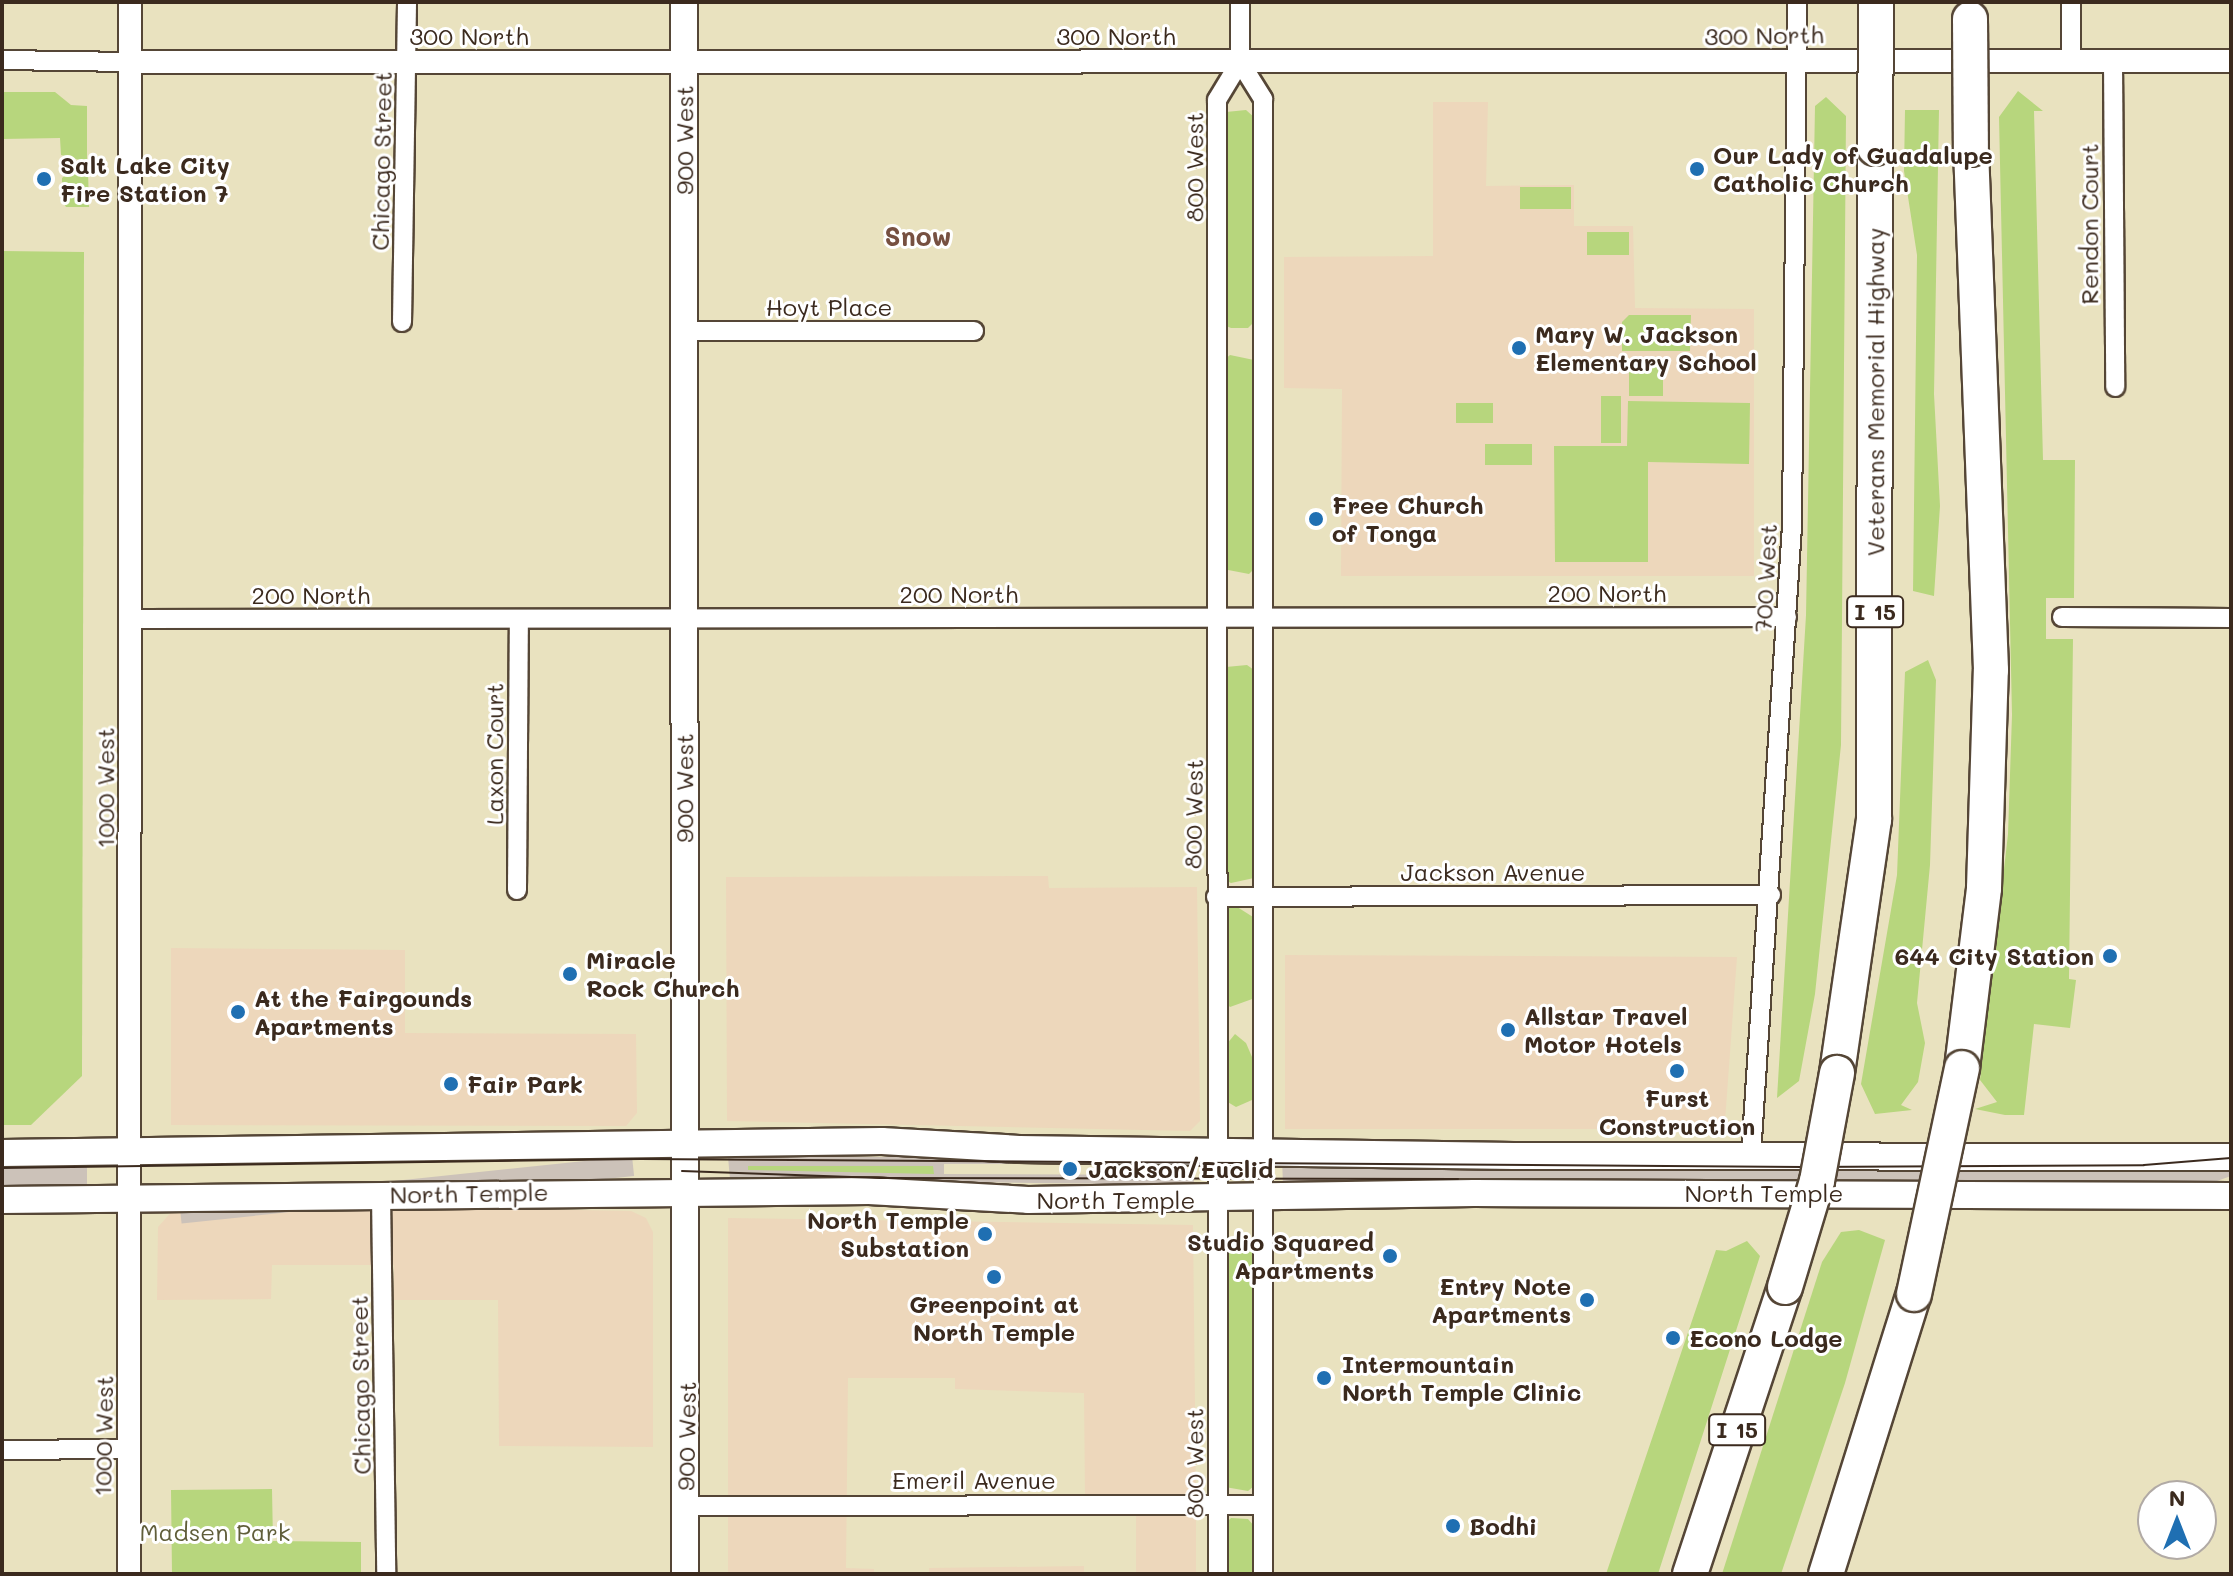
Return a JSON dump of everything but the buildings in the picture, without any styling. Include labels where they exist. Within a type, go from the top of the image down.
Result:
[{"type":"highway","name":"Veterans Memorial Highway","points":[[1690,1574],[1817,1181],[1837,1073],[1874,820],[1876,2]]},
{"type":"highway","points":[[1826,1574],[1914,1294],[1962,1068],[1984,888],[1991,670],[1971,149],[1970,10]]},
{"type":"main road","name":"900 West","points":[[684,2],[685,1574]]},
{"type":"main road","name":"North Temple","points":[[2,1153],[684,1141],[1220,1150],[2231,1157]]},
{"type":"main road","name":"North Temple","points":[[2,1200],[869,1191],[1028,1200],[1263,1200],[1461,1193],[2231,1196]]},
{"type":"street","name":"1000 West","points":[[129,1574],[132,1198],[130,2]]},
{"type":"street","name":"Chicago Street","points":[[402,322],[407,2]]},
{"type":"street","points":[[1240,2],[1240,62],[1263,99],[1260,618],[1264,897],[1263,1574]]},
{"type":"street","name":"700 West","points":[[1751,1155],[1771,895],[1787,617],[1795,400],[1797,2]]},
{"type":"street","points":[[2071,2],[2071,61]]},
{"type":"street","name":"300 North","points":[[2,60],[2231,61]]},
{"type":"street","name":"Rendon Court","points":[[2113,61],[2115,387]]},
{"type":"street","name":"800 West","points":[[1218,1574],[1217,100],[1240,62]]},
{"type":"street","name":"Hoyt Place","points":[[684,331],[974,331]]},
{"type":"street","name":"200 North","points":[[131,619],[1787,617]]},
{"type":"street","points":[[2062,617],[2231,618]]},
{"type":"street","name":"Laxon Court","points":[[517,890],[519,619]]},
{"type":"street","name":"Jackson Avenue","points":[[1216,897],[1771,895]]},
{"type":"street","name":"Chicago Street","points":[[381,1195],[386,1574]]},
{"type":"street","points":[[2,1450],[129,1449]]},
{"type":"street","name":"Emeril Avenue","points":[[685,1506],[1263,1505]]},
{"type":"shaded area","name":"Mary W. Jackson Elementary School","points":[[1433,102],[1488,102],[1486,186],[1574,185],[1574,226],[1633,226],[1635,308],[1754,309],[1754,576],[1341,576],[1342,389],[1284,388],[1284,257],[1433,256]]},
{"type":"shaded area","points":[[1048,876],[1049,888],[1197,887],[1200,1121],[1190,1131],[727,1121],[726,877]]},
{"type":"shaded area","points":[[171,948],[405,950],[405,1033],[636,1034],[637,1113],[626,1126],[171,1125]]},
{"type":"shaded area","points":[[1285,955],[1737,957],[1725,1121],[1720,1129],[1285,1129]]},
{"type":"shaded area","points":[[632,1156],[634,1176],[182,1223],[179,1204]]},
{"type":"shaded area","points":[[728,1157],[1193,1157],[1194,1185],[730,1179]],"holes":[[[944,1164],[1189,1164],[1189,1175],[944,1174]]]},
{"type":"shaded area","points":[[1282,1158],[2231,1168],[2231,1176],[2217,1181],[1848,1186],[1283,1185]]},
{"type":"shaded area","points":[[2,1165],[87,1165],[87,1185],[2,1185]]},
{"type":"shaded area","points":[[420,1207],[631,1211],[646,1218],[653,1232],[653,1447],[499,1446],[498,1300],[394,1300],[394,1265],[272,1265],[271,1299],[157,1300],[158,1227],[175,1208]]},
{"type":"shaded area","points":[[728,1218],[1193,1225],[1196,1497],[1085,1497],[1084,1393],[955,1389],[955,1378],[848,1378],[846,1568],[874,1569],[874,1574],[728,1574]]},
{"type":"shaded area","points":[[1136,1515],[1196,1515],[1196,1574],[1136,1574]]},
{"type":"shaded area","points":[[1084,1566],[1084,1574],[929,1574],[929,1568]]},
{"type":"green space","points":[[2018,91],[2043,111],[2034,111],[2043,460],[2075,460],[2074,598],[2046,598],[2046,639],[2073,639],[2069,979],[2076,980],[2070,1028],[2034,1024],[2024,1115],[2005,1115],[1975,1109],[1997,1102],[1980,1080],[2008,834],[2012,715],[1999,117]]},
{"type":"green space","points":[[2,92],[55,92],[71,105],[87,106],[87,162],[61,155],[60,138],[2,139]]},
{"type":"green space","points":[[1826,97],[1846,116],[1841,745],[1815,994],[1799,1081],[1777,1098],[1806,615],[1815,106]]},
{"type":"green space","points":[[1246,110],[1255,118],[1254,322],[1248,328],[1231,328],[1224,325],[1226,112]]},
{"type":"green space","points":[[1905,110],[1939,110],[1934,394],[1940,506],[1934,596],[1913,591],[1917,255],[1904,171]]},
{"type":"green space","points":[[72,170],[88,170],[89,207],[66,207],[62,200],[62,178]]},
{"type":"green space","points":[[1520,187],[1571,187],[1571,209],[1520,209]]},
{"type":"green space","points":[[1587,232],[1629,232],[1629,255],[1587,255]]},
{"type":"green space","points":[[2,251],[84,252],[82,1076],[31,1125],[2,1125]]},
{"type":"green space","points":[[1629,315],[1691,315],[1690,351],[1622,351],[1622,322]]},
{"type":"green space","points":[[1230,355],[1254,360],[1255,568],[1249,574],[1223,569],[1224,360]]},
{"type":"green space","points":[[1629,361],[1663,361],[1663,396],[1629,396]]},
{"type":"green space","points":[[1601,396],[1621,396],[1621,443],[1601,443]]},
{"type":"green space","points":[[1628,401],[1750,403],[1749,464],[1648,462],[1648,562],[1555,562],[1554,446],[1627,446]]},
{"type":"green space","points":[[1456,403],[1493,403],[1493,423],[1456,423]]},
{"type":"green space","points":[[1485,444],[1532,444],[1532,465],[1485,465]]},
{"type":"green space","points":[[1928,660],[1936,680],[1930,865],[1917,1003],[1925,1043],[1918,1082],[1901,1105],[1912,1110],[1875,1114],[1861,1084],[1897,875],[1905,672]]},
{"type":"green space","points":[[1247,665],[1254,670],[1254,878],[1231,883],[1225,880],[1226,667]]},
{"type":"green space","points":[[1234,905],[1253,917],[1255,998],[1230,1007],[1224,1001],[1224,907]]},
{"type":"green space","points":[[1235,1034],[1246,1043],[1255,1064],[1252,1100],[1236,1107],[1226,1101],[1226,1045]]},
{"type":"green space","points":[[748,1166],[933,1166],[934,1174],[748,1170]]},
{"type":"green space","points":[[1859,1230],[1885,1240],[1845,1383],[1781,1574],[1722,1574],[1822,1262],[1841,1232]]},
{"type":"green space","points":[[1237,1241],[1250,1247],[1255,1257],[1254,1486],[1248,1491],[1225,1487],[1225,1253]]},
{"type":"green space","points":[[1747,1241],[1760,1256],[1658,1574],[1606,1574],[1716,1250],[1726,1251]]},
{"type":"green space","name":"Madsen Park","points":[[272,1489],[273,1541],[361,1542],[361,1574],[172,1574],[171,1490]]},
{"type":"green space","points":[[1231,1518],[1248,1519],[1254,1526],[1255,1574],[1224,1574],[1225,1524]]},
{"type":"tram line","points":[[2,1168],[640,1159],[1803,1167],[2144,1165],[2231,1158]]},
{"type":"tram line","points":[[682,1171],[880,1178],[1458,1179]]},
{"type":"place","name":"Our Lady of Guadalupe Catholic Church","points":[[1697,169]]},
{"type":"place","name":"Salt Lake City Fire Station 7","points":[[44,179]]},
{"type":"place","name":"Mary W. Jackson Elementary School","points":[[1519,348]]},
{"type":"place","name":"Free Church of Tonga","points":[[1316,519]]},
{"type":"place","name":"644 City Station","points":[[2110,956]]},
{"type":"place","name":"Miracle Rock Church","points":[[570,974]]},
{"type":"place","name":"At the Fairgounds Apartments","points":[[238,1012]]},
{"type":"place","name":"Allstar Travel Motor Hotels","points":[[1508,1030]]},
{"type":"place","name":"Furst Construction","points":[[1677,1071]]},
{"type":"place","name":"Fair Park","points":[[451,1084]]},
{"type":"place","name":"Jackson/Euclid","points":[[1070,1169]]},
{"type":"place","name":"North Temple Substation","points":[[985,1234]]},
{"type":"place","name":"Studio Squared Apartments","points":[[1390,1256]]},
{"type":"place","name":"Greenpoint at North Temple","points":[[994,1277]]},
{"type":"place","name":"Entry Note Apartments","points":[[1587,1300]]},
{"type":"place","name":"Econo Lodge","points":[[1673,1338]]},
{"type":"place","name":"Intermountain North Temple Clinic","points":[[1324,1378]]},
{"type":"place","name":"Bodhi","points":[[1453,1526]]},
{"type":"district","name":"Snow","points":[[918,237]]}]
